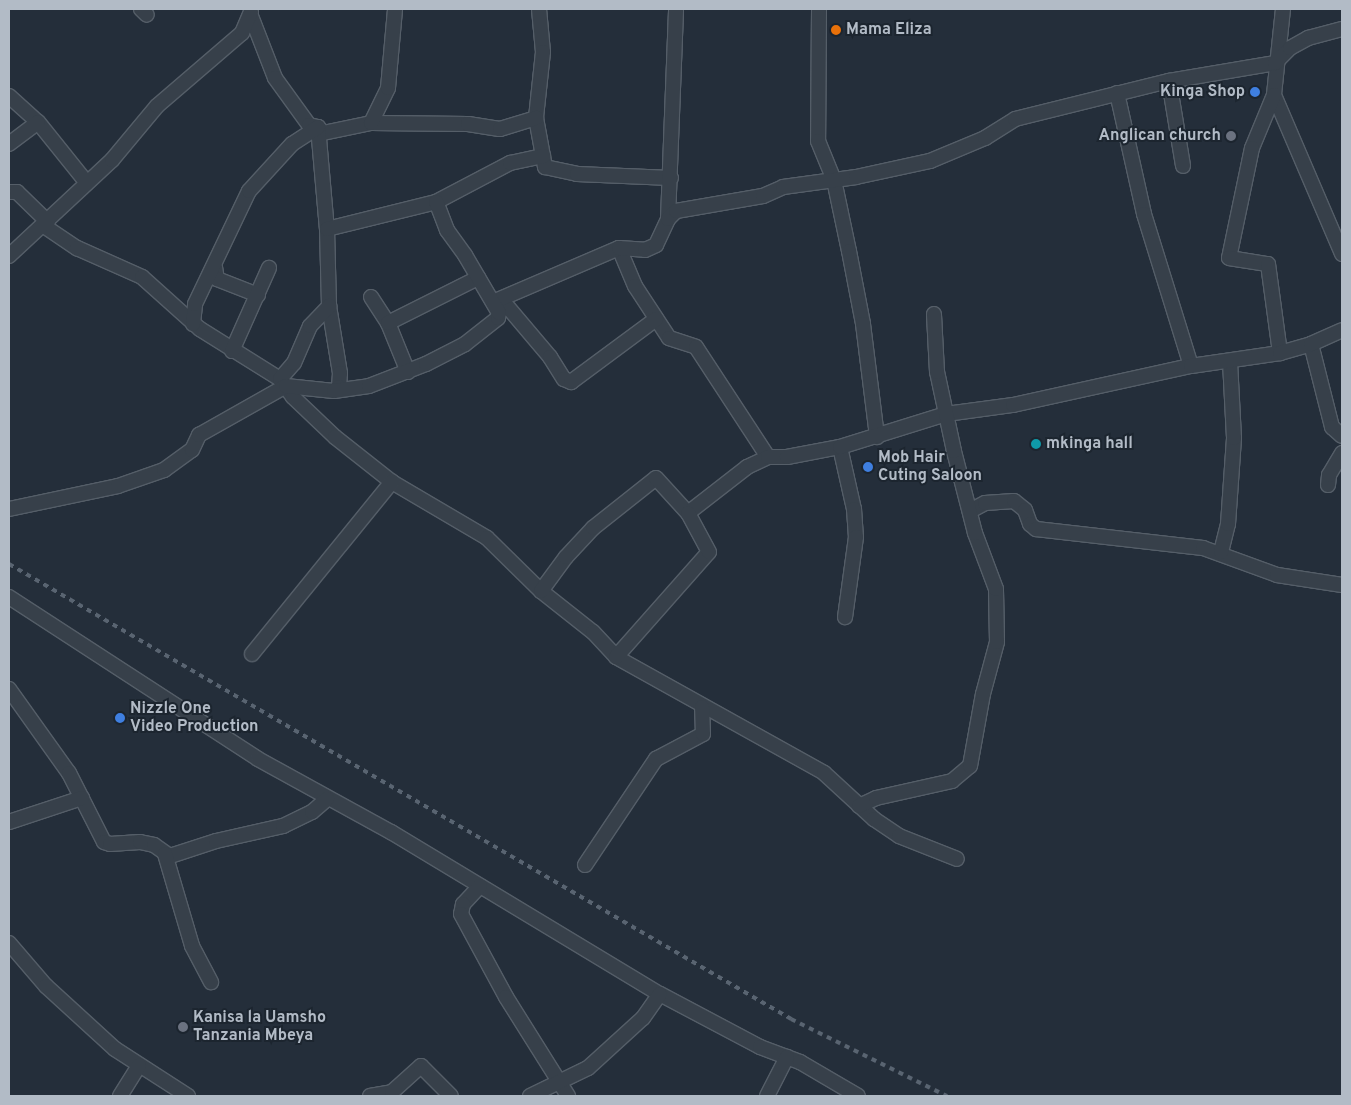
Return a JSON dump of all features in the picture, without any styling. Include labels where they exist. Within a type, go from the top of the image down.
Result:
[{"type":"street","points":[[371,123],[388,88],[396,9]]},
{"type":"street","points":[[539,9],[543,52],[536,118],[545,167],[550,170],[671,178]]},
{"type":"street","points":[[668,219],[676,9]]},
{"type":"street","points":[[819,9],[817,128],[822,152],[834,180],[863,324],[877,437]]},
{"type":"street","points":[[1280,353],[1268,264],[1230,258],[1250,156],[1274,95],[1275,63],[1284,9]]},
{"type":"street","points":[[251,12],[276,78],[309,125],[318,127],[323,133],[371,123],[468,124],[500,129],[536,118]]},
{"type":"street","points":[[9,256],[46,224],[87,184],[157,106],[242,33],[251,12]]},
{"type":"street","points":[[497,300],[619,248],[645,250],[656,244],[668,219],[676,211],[734,202],[783,187],[834,180],[930,161],[985,138],[1015,119],[1169,81],[1275,63],[1290,48],[1308,38],[1342,29]]},
{"type":"street","points":[[1169,81],[1183,166]]},
{"type":"street","points":[[1118,93],[1146,221],[1191,366]]},
{"type":"street","points":[[1274,95],[1342,254]]},
{"type":"street","points":[[9,96],[38,122],[87,184]]},
{"type":"street","points":[[9,144],[38,122]]},
{"type":"street","points":[[318,127],[327,229],[329,306],[339,357],[339,387],[334,392]]},
{"type":"street","points":[[193,324],[195,304],[215,267],[249,190],[292,144],[318,127]]},
{"type":"street","points":[[327,229],[436,202],[510,163],[543,156]]},
{"type":"street","points":[[9,192],[17,192],[46,224],[77,248],[142,277],[193,324],[283,383],[334,392],[369,386],[408,372],[465,344],[498,318],[497,300]]},
{"type":"street","points":[[436,202],[447,230],[478,278],[550,357],[564,379],[571,382],[656,318]]},
{"type":"street","points":[[619,248],[635,286],[669,338],[696,347],[768,456]]},
{"type":"street","points":[[215,267],[217,278],[258,295]]},
{"type":"street","points":[[232,351],[258,295],[268,268]]},
{"type":"street","points":[[388,323],[478,278]]},
{"type":"street","points":[[371,298],[388,323],[408,372]]},
{"type":"street","points":[[9,510],[118,486],[164,470],[192,450],[199,435],[283,383],[310,326],[329,306]]},
{"type":"street","points":[[859,806],[876,798],[952,781],[970,766],[982,694],[997,642],[996,589],[970,511],[946,414],[937,372],[934,314]]},
{"type":"street","points":[[688,513],[747,467],[768,456],[787,457],[840,447],[946,414],[1013,405],[1191,366],[1280,353],[1311,344],[1342,330]]},
{"type":"street","points":[[1311,344],[1332,427],[1342,436]]},
{"type":"street","points":[[1221,552],[1228,524],[1234,438],[1230,361]]},
{"type":"street","points":[[283,383],[293,398],[335,437],[392,482],[487,538],[541,591],[593,632],[616,657],[702,707],[824,773],[859,806],[899,836],[957,859]]},
{"type":"street","points":[[840,447],[854,509],[856,537],[845,617]]},
{"type":"street","points":[[1328,485],[1329,475],[1342,453]]},
{"type":"street","points":[[541,591],[566,557],[593,528],[656,478],[688,513],[709,552],[616,657]]},
{"type":"street","points":[[252,654],[392,482]]},
{"type":"street","points":[[970,511],[985,503],[1014,501],[1025,510],[1030,524],[1036,529],[1169,542],[1221,552],[1277,575],[1342,585]]},
{"type":"street","points":[[9,597],[228,741],[327,800],[480,886],[660,994],[858,1096]]},
{"type":"street","points":[[9,689],[69,774],[104,842],[140,842],[154,845],[170,856],[283,826],[312,812],[327,800]]},
{"type":"street","points":[[585,865],[656,759],[704,734],[702,707]]},
{"type":"street","points":[[9,822],[82,798]]},
{"type":"street","points":[[165,854],[192,946],[211,982]]},
{"type":"street","points":[[480,886],[463,904],[461,914],[506,997],[568,1096]]},
{"type":"street","points":[[9,943],[46,986],[115,1049],[188,1096]]},
{"type":"street","points":[[530,1096],[561,1084],[588,1068],[643,1018],[660,994]]},
{"type":"street","points":[[767,1096],[787,1058]]},
{"type":"street","points":[[120,1096],[139,1066]]},
{"type":"street","points":[[370,1096],[392,1092],[421,1066],[451,1096]]},
{"type":"railway","points":[[9,564],[791,1019],[947,1096]]},
{"type":"place","name":"Mama Eliza","points":[[836,30]]},
{"type":"place","name":"Kinga Shop","points":[[1255,92]]},
{"type":"place","name":"Anglican church","points":[[1231,136]]},
{"type":"place","name":"mkinga hall","points":[[1036,444]]},
{"type":"place","name":"Mob Hair Cuting Saloon","points":[[868,467]]},
{"type":"place","name":"Nizzle One Video Production","points":[[120,718]]},
{"type":"place","name":"Kanisa la Uamsho Tanzania Mbeya","points":[[183,1027]]}]
